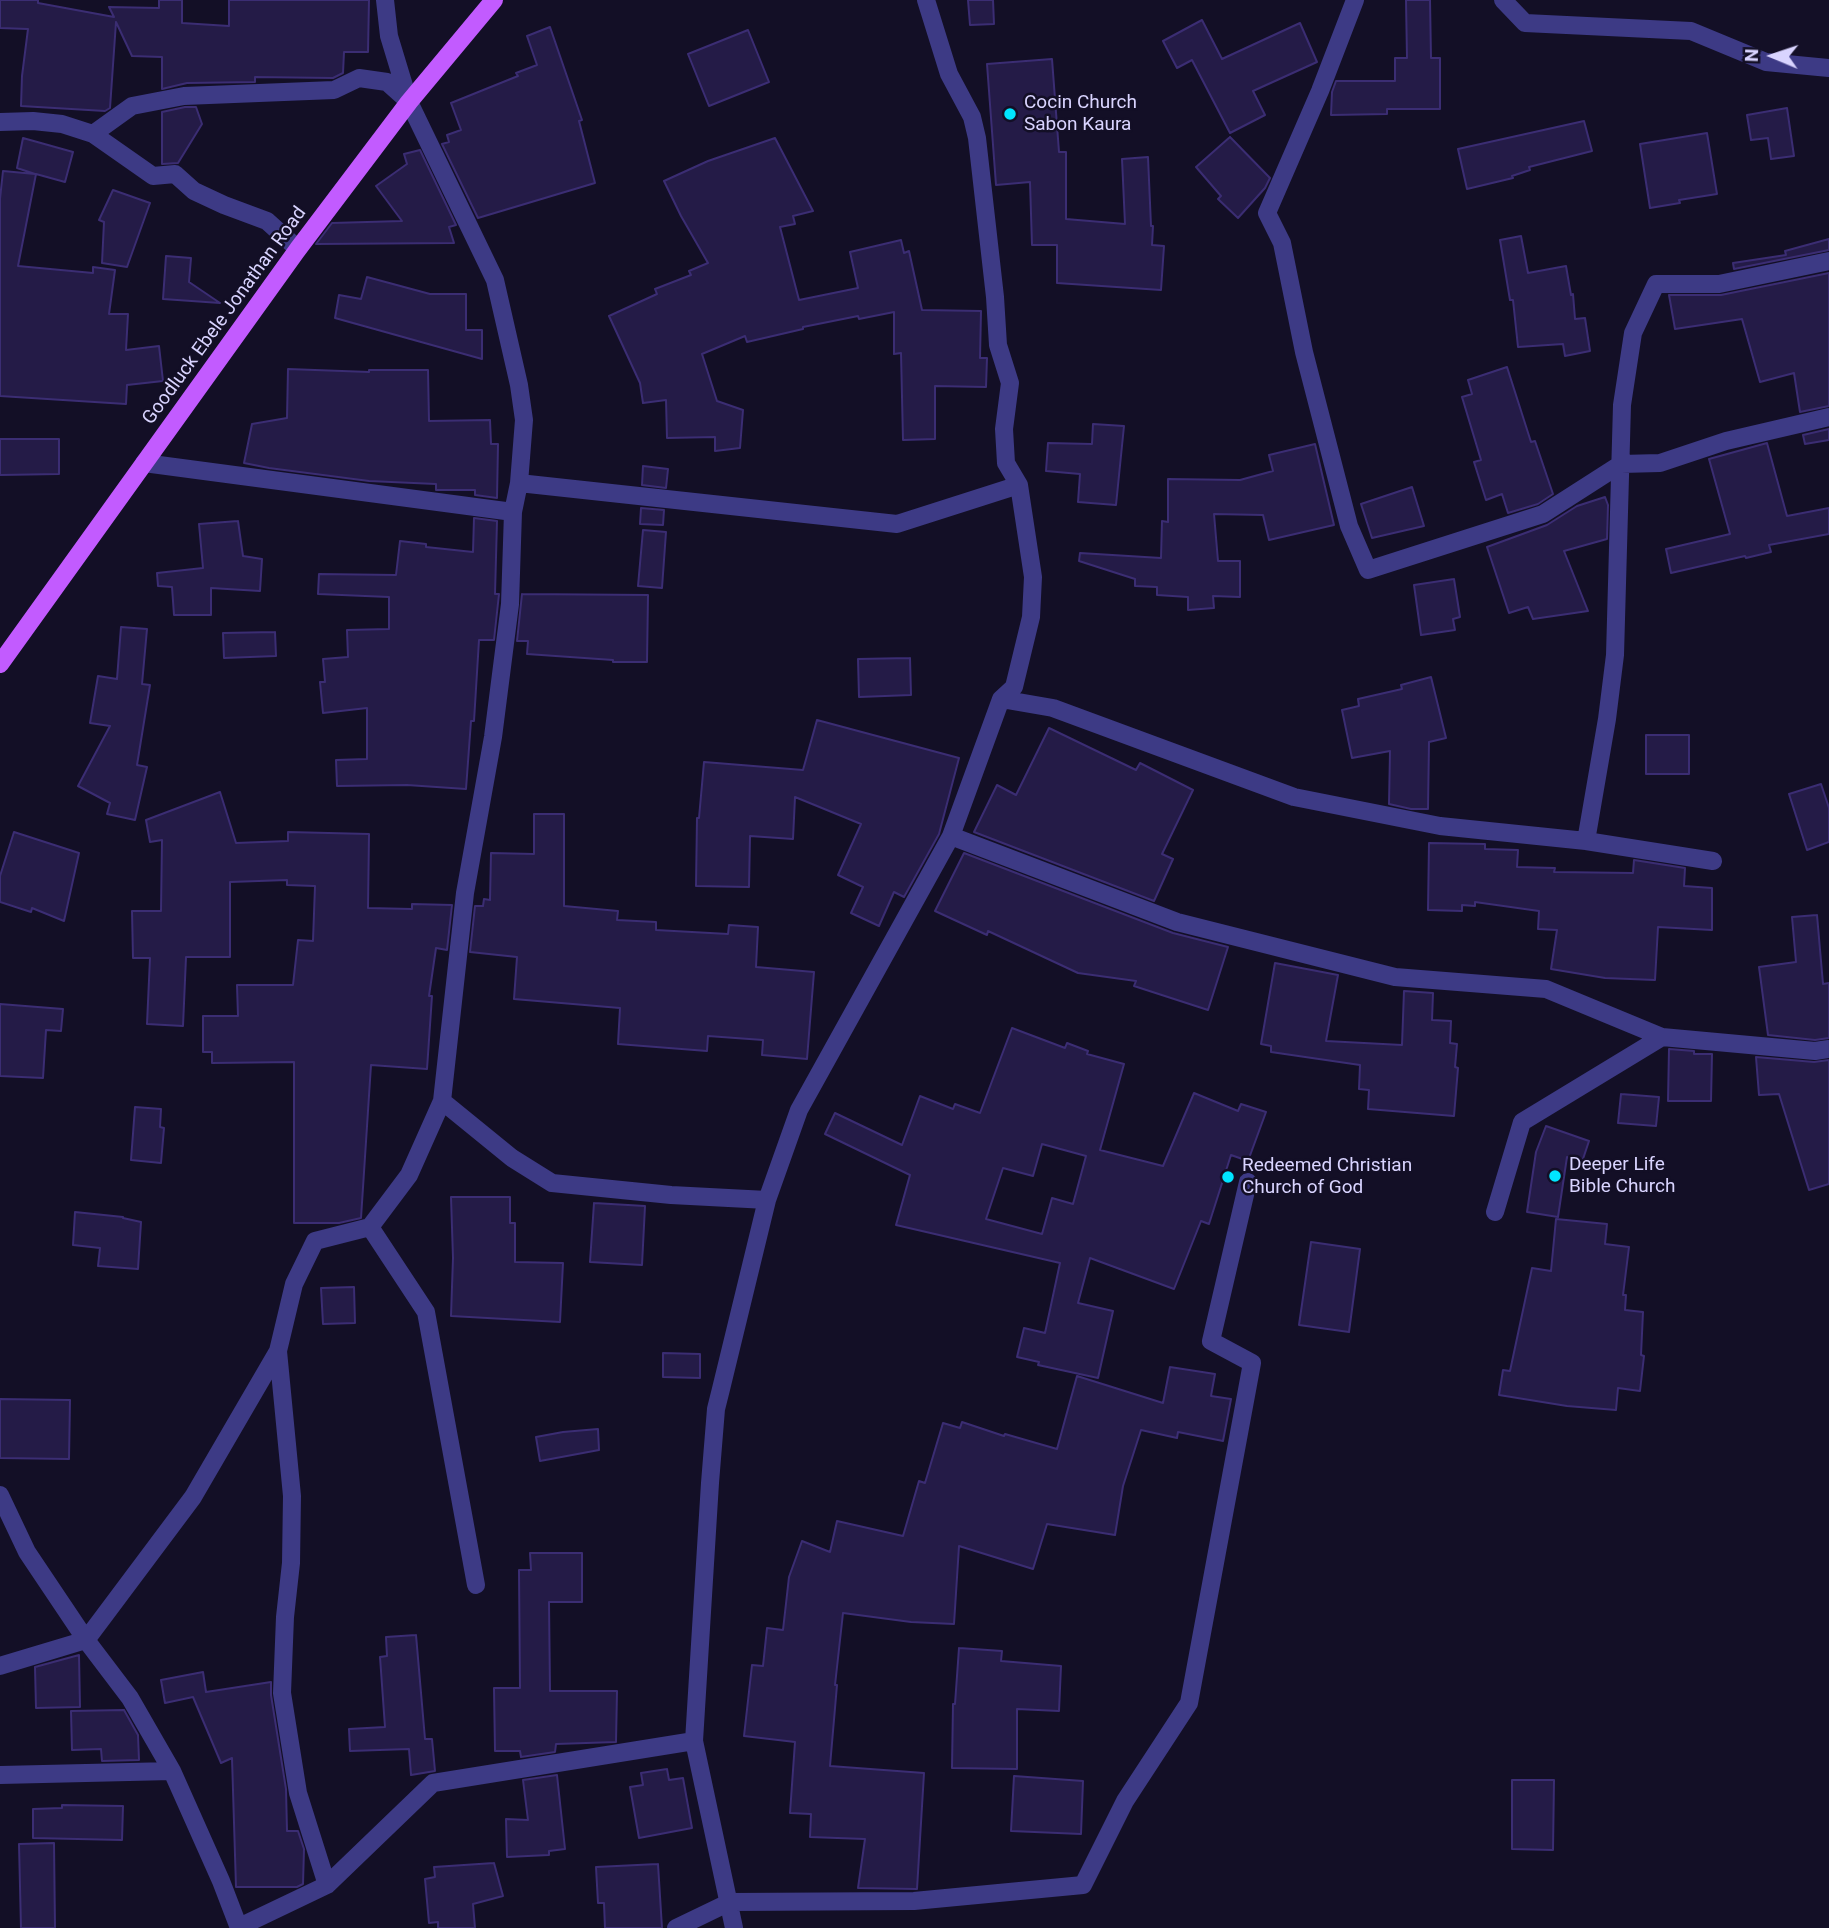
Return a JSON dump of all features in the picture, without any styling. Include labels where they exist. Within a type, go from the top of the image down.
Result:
[{"type":"main road","name":"Goodluck Ebele Jonathan Road","points":[[0,664],[298,248],[409,102],[494,0]]},
{"type":"street","points":[[0,1666],[86,1640],[193,1497],[278,1351],[294,1284],[315,1241],[370,1227],[409,1175],[442,1101],[465,892],[494,737],[506,631],[513,512],[519,483],[524,420],[519,385],[495,280],[409,102],[388,36],[386,0]]},
{"type":"street","points":[[734,1928],[694,1741],[716,1409],[767,1200],[799,1111],[951,836],[1001,699],[1014,687],[1032,607],[1033,578],[1019,485],[1006,463],[1004,429],[1010,383],[998,345],[977,138],[972,117],[949,75],[926,0]]},
{"type":"street","points":[[1355,0],[1321,91],[1266,213],[1282,243],[1304,352],[1349,526],[1368,570],[1543,514],[1621,464],[1660,463],[1726,441],[1828,419]]},
{"type":"street","points":[[1503,0],[1525,23],[1691,31],[1766,62],[1829,68]]},
{"type":"street","points":[[93,134],[132,106],[184,96],[334,90],[359,78],[387,82],[409,102]]},
{"type":"street","points":[[0,122],[52,123],[93,134],[153,176],[175,174],[194,191],[267,221],[298,248]]},
{"type":"street","points":[[1586,841],[1615,656],[1622,405],[1633,334],[1656,284],[1719,284],[1829,261]]},
{"type":"street","points":[[144,463],[513,512]]},
{"type":"street","points":[[519,483],[897,524],[1019,485]]},
{"type":"street","points":[[1001,699],[1053,708],[1294,797],[1440,826],[1586,841],[1713,861]]},
{"type":"street","points":[[951,836],[1177,922],[1395,977],[1546,989],[1661,1037],[1815,1051],[1829,1049]]},
{"type":"street","points":[[1495,1212],[1522,1122],[1661,1037]]},
{"type":"street","points":[[442,1101],[512,1158],[552,1183],[671,1195],[767,1200]]},
{"type":"street","points":[[676,1928],[730,1902],[914,1901],[1083,1885],[1125,1801],[1189,1703],[1252,1363],[1211,1341],[1248,1182]]},
{"type":"street","points":[[370,1227],[426,1312],[476,1585]]},
{"type":"street","points":[[278,1351],[292,1496],[291,1563],[285,1617],[282,1693],[299,1793],[327,1885]]},
{"type":"street","points":[[0,1495],[27,1552],[86,1640],[130,1698],[172,1771],[239,1928],[327,1885],[433,1783],[694,1741]]},
{"type":"street","points":[[0,1775],[172,1771]]},
{"type":"building","points":[[0,0],[38,0],[38,3],[114,17],[109,7],[159,8],[159,0],[182,0],[182,23],[229,26],[229,0],[369,0],[368,52],[344,52],[343,73],[333,78],[255,77],[255,82],[187,83],[162,89],[162,57],[132,56],[116,22],[110,108],[105,111],[21,106],[28,29],[0,28]]},
{"type":"building","points":[[968,0],[993,0],[994,24],[970,25]]},
{"type":"building","points":[[1406,0],[1430,0],[1431,58],[1440,58],[1440,109],[1387,109],[1387,114],[1331,115],[1332,92],[1336,81],[1395,81],[1395,58],[1407,58]]},
{"type":"building","points":[[1202,20],[1222,59],[1300,23],[1317,62],[1253,91],[1265,115],[1230,133],[1192,60],[1177,68],[1163,41]]},
{"type":"building","points":[[550,27],[582,120],[579,121],[595,183],[478,218],[442,144],[449,142],[447,135],[461,130],[451,103],[518,76],[516,73],[537,65],[527,36]]},
{"type":"building","points":[[748,30],[769,82],[709,106],[688,54]]},
{"type":"building","points":[[1052,59],[1059,152],[1066,152],[1066,219],[1125,224],[1122,159],[1148,157],[1152,245],[1164,246],[1161,290],[1057,283],[1057,245],[1032,245],[1030,182],[996,185],[987,64]]},
{"type":"building","points":[[196,107],[202,124],[178,163],[162,164],[162,112]]},
{"type":"building","points":[[1787,108],[1794,156],[1771,159],[1768,138],[1751,140],[1747,115]]},
{"type":"building","points":[[1584,121],[1592,151],[1529,167],[1530,170],[1512,176],[1513,178],[1467,189],[1458,149]]},
{"type":"building","points":[[1707,133],[1717,194],[1650,208],[1640,144]]},
{"type":"building","points":[[1230,137],[1270,178],[1265,188],[1238,218],[1218,199],[1221,196],[1196,167]]},
{"type":"building","points":[[23,138],[73,152],[65,182],[36,174],[18,266],[93,273],[93,267],[115,270],[109,314],[128,314],[126,350],[159,346],[163,381],[127,385],[126,404],[0,396],[0,199],[3,171],[35,174],[17,168]]},
{"type":"building","points":[[775,138],[813,211],[793,216],[795,224],[780,227],[799,300],[858,288],[850,252],[901,240],[904,253],[909,251],[922,310],[981,311],[980,358],[987,358],[986,387],[935,386],[935,439],[903,440],[901,353],[894,354],[894,312],[803,327],[747,342],[745,336],[702,354],[717,401],[743,410],[740,448],[715,451],[715,437],[667,438],[666,400],[643,403],[640,383],[609,316],[657,294],[655,289],[691,275],[689,271],[708,263],[664,181],[708,161]]},
{"type":"building","points":[[420,150],[456,225],[449,227],[454,243],[316,244],[332,223],[402,221],[376,186],[407,164],[404,154]]},
{"type":"building","points":[[113,190],[150,203],[127,267],[102,263],[104,222],[99,220]]},
{"type":"building","points":[[1521,236],[1528,273],[1566,266],[1571,295],[1573,294],[1575,319],[1585,318],[1590,351],[1565,356],[1563,344],[1518,347],[1513,300],[1510,300],[1500,240]]},
{"type":"building","points":[[1829,239],[1829,250],[1734,269],[1733,263],[1786,255],[1785,251]]},
{"type":"building","points":[[166,256],[191,258],[189,282],[220,303],[163,299]]},
{"type":"building","points":[[1829,273],[1829,406],[1800,412],[1794,373],[1760,382],[1742,319],[1675,329],[1669,295],[1721,295]]},
{"type":"building","points":[[367,277],[430,294],[466,294],[466,330],[482,330],[482,359],[335,318],[339,295],[361,299]]},
{"type":"building","points":[[1507,367],[1531,442],[1535,441],[1553,494],[1538,504],[1508,513],[1502,494],[1486,500],[1474,462],[1481,460],[1462,397],[1472,394],[1468,380]]},
{"type":"building","points":[[288,369],[369,372],[428,370],[429,421],[490,420],[491,444],[498,444],[497,498],[475,495],[475,490],[436,490],[436,484],[369,481],[244,463],[252,424],[287,418]]},
{"type":"building","points":[[1093,424],[1124,426],[1116,505],[1078,502],[1080,474],[1046,471],[1048,443],[1092,444]]},
{"type":"building","points":[[1829,429],[1829,440],[1805,444],[1803,435]]},
{"type":"building","points":[[0,439],[59,439],[59,474],[0,475]]},
{"type":"building","points":[[1767,443],[1787,516],[1829,508],[1829,534],[1769,545],[1771,552],[1671,573],[1666,549],[1730,534],[1709,459]]},
{"type":"building","points":[[1315,444],[1334,525],[1269,540],[1263,515],[1214,514],[1218,561],[1240,561],[1240,597],[1213,596],[1214,608],[1188,610],[1188,597],[1157,595],[1157,587],[1135,586],[1135,579],[1079,561],[1080,553],[1161,558],[1162,521],[1168,522],[1168,479],[1240,480],[1273,471],[1269,455]]},
{"type":"building","points":[[643,466],[668,469],[666,488],[642,485]]},
{"type":"building","points":[[1412,487],[1424,526],[1372,538],[1361,504]]},
{"type":"building","points":[[1605,497],[1608,505],[1607,539],[1564,551],[1588,611],[1533,619],[1528,607],[1509,613],[1487,547],[1547,525],[1577,506]]},
{"type":"building","points":[[641,508],[664,510],[663,525],[640,524]]},
{"type":"building","points":[[474,518],[497,521],[495,594],[499,594],[494,640],[479,640],[466,789],[407,785],[337,786],[336,760],[367,759],[367,708],[323,713],[320,682],[325,682],[323,659],[348,657],[347,630],[389,629],[389,597],[318,594],[319,574],[396,575],[400,541],[473,552]]},
{"type":"building","points":[[238,521],[243,556],[262,559],[260,591],[211,588],[211,615],[174,615],[172,587],[158,586],[157,573],[203,568],[199,524]]},
{"type":"building","points":[[643,530],[666,532],[662,588],[638,586]]},
{"type":"building","points":[[1454,579],[1460,617],[1453,619],[1455,630],[1421,635],[1414,585]]},
{"type":"building","points":[[522,594],[648,595],[647,662],[613,662],[527,654],[528,641],[517,641]]},
{"type":"building","points":[[121,627],[147,629],[142,684],[150,685],[137,765],[147,767],[135,820],[107,814],[110,803],[78,786],[110,726],[90,723],[98,676],[117,679]]},
{"type":"building","points":[[275,632],[276,656],[224,658],[223,633]]},
{"type":"building","points":[[910,658],[911,695],[859,697],[858,659]]},
{"type":"building","points":[[1431,677],[1446,738],[1429,742],[1428,809],[1411,809],[1389,804],[1390,751],[1352,758],[1342,710],[1359,706],[1358,699],[1402,689],[1401,685]]},
{"type":"building","points":[[817,720],[959,758],[939,834],[904,897],[894,892],[879,926],[851,913],[863,887],[838,875],[861,824],[795,797],[793,839],[750,836],[749,887],[696,886],[697,818],[704,762],[803,770]]},
{"type":"building","points":[[1049,728],[1136,770],[1140,763],[1193,790],[1162,854],[1173,859],[1154,901],[974,832],[997,785],[1016,795]]},
{"type":"building","points":[[1646,735],[1689,735],[1689,774],[1646,774]]},
{"type":"building","points":[[1821,784],[1829,808],[1829,842],[1807,850],[1789,794]]},
{"type":"building","points":[[220,792],[236,843],[288,841],[288,832],[369,834],[368,908],[412,909],[412,904],[452,905],[447,950],[436,948],[429,996],[432,996],[427,1069],[371,1065],[361,1218],[339,1223],[294,1223],[294,1062],[212,1063],[212,1052],[203,1052],[203,1016],[238,1016],[237,985],[293,985],[298,940],[313,941],[315,886],[287,885],[287,880],[230,882],[230,957],[186,957],[183,1026],[147,1024],[150,958],[133,958],[132,911],[161,911],[162,840],[150,842],[146,820]]},
{"type":"building","points":[[534,814],[564,814],[564,906],[618,911],[617,920],[656,922],[656,930],[728,934],[729,925],[758,927],[756,967],[814,972],[807,1059],[762,1055],[763,1040],[708,1036],[707,1051],[618,1044],[620,1008],[514,999],[517,957],[470,952],[475,906],[483,906],[484,899],[490,900],[491,853],[534,854]]},
{"type":"building","points":[[14,832],[79,853],[64,921],[32,908],[31,912],[0,902],[0,876]]},
{"type":"building","points":[[1429,843],[1485,844],[1485,849],[1518,850],[1517,867],[1555,868],[1554,872],[1633,873],[1634,860],[1685,868],[1684,886],[1712,888],[1712,930],[1658,927],[1655,980],[1605,978],[1551,969],[1557,930],[1538,929],[1539,911],[1475,902],[1475,906],[1462,905],[1462,911],[1428,910]]},
{"type":"building","points":[[964,853],[1173,933],[1228,947],[1208,1010],[1134,986],[1136,981],[1078,973],[988,931],[987,935],[935,911]]},
{"type":"building","points":[[1817,915],[1823,984],[1829,983],[1829,1038],[1815,1040],[1768,1035],[1759,967],[1796,962],[1792,917]]},
{"type":"building","points":[[1275,963],[1338,975],[1326,1041],[1402,1045],[1404,991],[1433,993],[1432,1020],[1451,1021],[1450,1043],[1457,1044],[1454,1116],[1368,1109],[1369,1090],[1359,1089],[1360,1065],[1271,1052],[1271,1046],[1261,1044]]},
{"type":"building","points":[[0,1004],[63,1009],[61,1031],[46,1030],[43,1078],[0,1076]]},
{"type":"building","points":[[1012,1028],[1065,1048],[1067,1043],[1088,1051],[1087,1054],[1124,1064],[1100,1150],[1163,1166],[1194,1093],[1238,1111],[1241,1104],[1266,1112],[1248,1161],[1231,1155],[1209,1224],[1201,1221],[1174,1289],[1090,1258],[1078,1303],[1113,1311],[1098,1378],[1038,1365],[1039,1362],[1017,1357],[1024,1328],[1045,1333],[1060,1263],[896,1225],[910,1175],[825,1134],[835,1113],[902,1145],[920,1096],[953,1109],[955,1104],[980,1113]],"holes":[[[1042,1144],[1086,1156],[1073,1204],[1052,1198],[1042,1234],[986,1219],[1003,1168],[1033,1176]]]},
{"type":"building","points":[[1669,1049],[1712,1054],[1711,1101],[1668,1101]]},
{"type":"building","points":[[1756,1057],[1814,1062],[1829,1060],[1829,1184],[1809,1190],[1779,1094],[1759,1095]]},
{"type":"building","points":[[1621,1094],[1659,1097],[1656,1126],[1618,1123]]},
{"type":"building","points":[[135,1107],[161,1109],[160,1127],[164,1128],[161,1163],[131,1160]]},
{"type":"building","points":[[1546,1126],[1589,1141],[1582,1162],[1567,1157],[1558,1217],[1527,1212],[1536,1152]]},
{"type":"building","points":[[451,1197],[510,1197],[510,1223],[515,1223],[515,1262],[563,1263],[560,1322],[451,1316]]},
{"type":"building","points":[[594,1203],[645,1206],[642,1265],[590,1262]]},
{"type":"building","points":[[75,1212],[123,1217],[141,1222],[138,1269],[98,1266],[100,1248],[73,1245]]},
{"type":"building","points":[[1556,1219],[1607,1224],[1605,1244],[1629,1247],[1623,1295],[1626,1295],[1625,1310],[1643,1312],[1641,1355],[1644,1356],[1640,1391],[1618,1388],[1616,1410],[1567,1406],[1499,1395],[1503,1370],[1510,1371],[1532,1268],[1551,1271]]},
{"type":"building","points":[[1311,1242],[1360,1249],[1349,1332],[1299,1325]]},
{"type":"building","points":[[354,1287],[355,1323],[323,1324],[321,1288]]},
{"type":"building","points":[[663,1353],[700,1354],[700,1378],[663,1377]]},
{"type":"building","points":[[1170,1367],[1215,1374],[1211,1396],[1231,1399],[1223,1441],[1178,1432],[1177,1438],[1141,1430],[1123,1486],[1115,1535],[1047,1524],[1033,1569],[959,1546],[954,1624],[911,1622],[843,1613],[830,1766],[924,1773],[917,1889],[858,1888],[865,1839],[810,1837],[811,1814],[790,1813],[795,1742],[744,1736],[752,1665],[763,1666],[767,1628],[783,1630],[789,1577],[802,1541],[830,1552],[837,1521],[903,1536],[919,1481],[925,1483],[943,1423],[960,1428],[962,1422],[1057,1449],[1077,1376],[1163,1403]]},
{"type":"building","points":[[0,1399],[70,1400],[69,1459],[0,1458]]},
{"type":"building","points":[[598,1429],[599,1450],[540,1461],[536,1437]]},
{"type":"building","points":[[530,1553],[582,1553],[582,1602],[549,1602],[550,1691],[617,1691],[616,1742],[556,1744],[555,1752],[521,1757],[520,1751],[495,1751],[494,1688],[520,1688],[519,1570],[531,1570]]},
{"type":"building","points":[[416,1635],[425,1739],[432,1739],[435,1771],[411,1775],[409,1749],[350,1751],[349,1729],[385,1727],[380,1657],[387,1656],[386,1637]]},
{"type":"building","points":[[959,1648],[1002,1651],[1001,1661],[1061,1666],[1059,1711],[1017,1709],[1017,1769],[952,1768],[953,1704]]},
{"type":"building","points":[[79,1655],[80,1707],[36,1708],[35,1667]]},
{"type":"building","points":[[203,1672],[206,1692],[271,1682],[286,1789],[287,1831],[298,1831],[304,1849],[303,1884],[297,1887],[236,1887],[232,1758],[221,1763],[193,1697],[165,1703],[161,1680]]},
{"type":"building","points":[[124,1710],[138,1735],[139,1760],[102,1761],[101,1749],[72,1750],[71,1711]]},
{"type":"building","points":[[667,1769],[669,1780],[683,1778],[692,1828],[639,1838],[630,1787],[643,1785],[641,1773]]},
{"type":"building","points":[[557,1775],[565,1849],[549,1851],[549,1855],[507,1857],[506,1819],[528,1820],[523,1780]]},
{"type":"building","points":[[1014,1776],[1083,1781],[1081,1834],[1011,1831]]},
{"type":"building","points":[[1512,1780],[1554,1780],[1553,1850],[1512,1849]]},
{"type":"building","points":[[62,1805],[123,1806],[122,1840],[33,1838],[33,1809],[62,1808]]},
{"type":"building","points":[[54,1843],[55,1928],[21,1928],[19,1844]]},
{"type":"building","points":[[494,1863],[503,1896],[473,1904],[475,1928],[438,1928],[438,1922],[429,1923],[425,1879],[435,1877],[434,1867]]},
{"type":"building","points":[[658,1864],[662,1928],[605,1928],[604,1903],[598,1903],[596,1867]]},
{"type":"place","name":"Cocin Church Sabon Kaura","points":[[1010,114]]},
{"type":"place","name":"Deeper Life Bible Church","points":[[1555,1176]]},
{"type":"place","name":"Redeemed Christian Church of God","points":[[1228,1177]]}]
